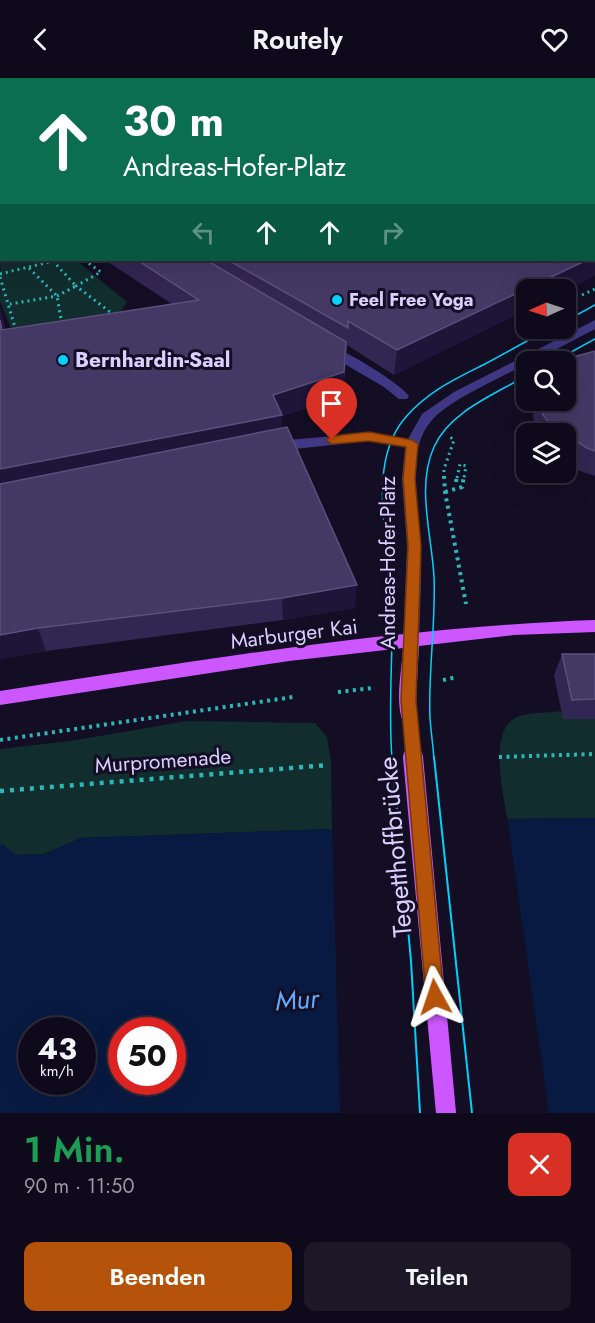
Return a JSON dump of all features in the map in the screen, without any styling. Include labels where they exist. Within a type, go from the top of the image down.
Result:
[{"type":"main road","name":"Marburger Kai","points":[[0,698],[289,654],[514,629],[595,626]]},
{"type":"main road","name":"Andreas-Hofer-Platz","points":[[410,719],[411,641]]},
{"type":"main road","name":"Tegetthoffbrücke","points":[[410,719],[446,1113]]},
{"type":"street","points":[[264,449],[296,443],[369,436],[412,444],[427,417],[458,395],[595,324]]},
{"type":"street","points":[[320,344],[388,384],[403,396]]},
{"type":"street","name":"Andreas-Hofer-Platz","points":[[411,641],[414,546],[409,479],[412,444]]},
{"type":"path","points":[[17,332],[0,276],[50,261]]},
{"type":"path","points":[[54,261],[76,286],[118,318],[107,320]]},
{"type":"path","points":[[10,304],[57,296],[100,272],[85,261]]},
{"type":"path","points":[[29,268],[57,296],[63,327]]},
{"type":"path","points":[[449,436],[454,440],[444,469],[445,492],[463,586]]},
{"type":"path","points":[[445,492],[462,487],[466,466],[460,464],[456,482]]},
{"type":"path","points":[[0,740],[293,697]]},
{"type":"path","points":[[499,757],[595,754]]},
{"type":"path","name":"Murpromenade","points":[[0,791],[330,765]]},
{"type":"green space","points":[[1,261],[77,261],[127,302],[121,311],[60,323],[11,328],[0,301]]},
{"type":"green space","points":[[561,711],[564,719],[595,719],[595,818],[507,819],[500,762],[503,733],[510,722],[520,716]]},
{"type":"green space","points":[[187,721],[315,723],[327,737],[331,761],[332,829],[81,838],[44,854],[16,855],[2,845],[0,846],[0,749],[70,741]]},
{"type":"water","name":"Mur","points":[[595,818],[595,1113],[0,1113],[0,846],[2,844],[16,855],[45,854],[81,838],[332,829],[507,819]]},
{"type":"pier","points":[[507,816],[549,1113],[340,1113],[332,826]]},
{"type":"building","points":[[139,261],[208,261],[346,342],[344,372],[273,395],[282,415],[0,469],[0,320],[2,330],[199,300]]},
{"type":"building","points":[[230,261],[585,261],[547,279],[516,279],[516,294],[397,350],[348,321],[348,328]]},
{"type":"building","points":[[595,351],[595,451],[576,441],[576,423],[549,423],[543,415],[542,411],[576,411],[576,356]]},
{"type":"building","points":[[287,427],[357,585],[282,598],[38,628],[0,635],[0,484]]},
{"type":"building","points":[[562,654],[595,654],[595,699],[572,700]]},
{"type":"tram line","points":[[576,315],[595,305]]},
{"type":"tram line","points":[[392,759],[390,721],[392,609],[383,510],[383,484],[386,460],[393,438],[405,418],[431,394],[531,339]]},
{"type":"tram line","points":[[573,351],[595,339]]},
{"type":"tram line","points":[[434,759],[430,718],[434,577],[426,511],[426,478],[429,462],[434,447],[450,424],[474,405],[516,381]]},
{"type":"tram line","points":[[392,757],[411,961],[420,1113]]},
{"type":"tram line","points":[[434,757],[472,1113]]},
{"type":"place","name":"Feel Free Yoga","points":[[337,300]]},
{"type":"place","name":"Bernhardin-Saal","points":[[63,360]]},
{"type":"route","points":[[332,440],[369,436],[412,444],[409,479],[414,546],[408,700],[435,997]]}]
